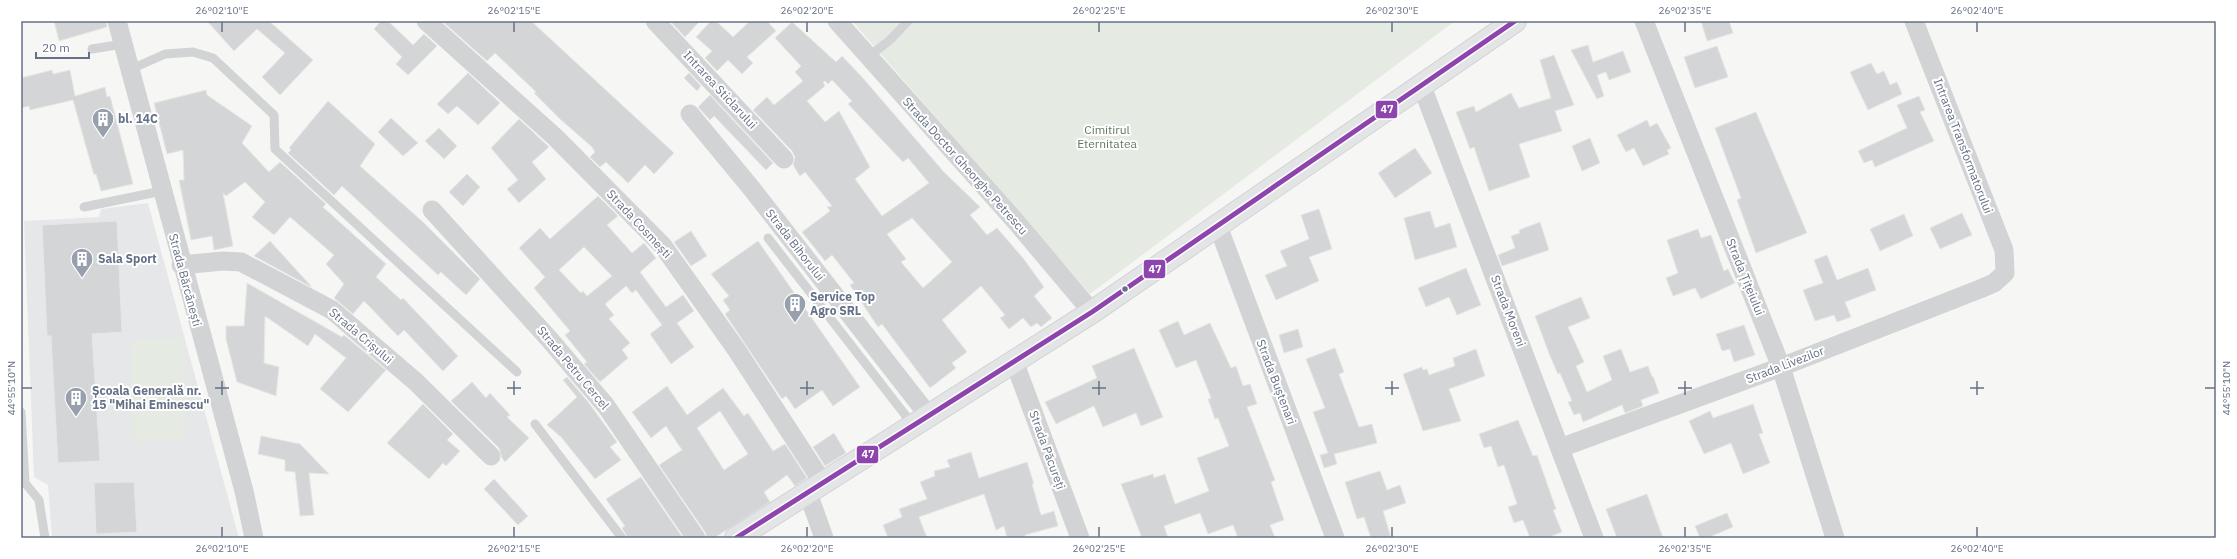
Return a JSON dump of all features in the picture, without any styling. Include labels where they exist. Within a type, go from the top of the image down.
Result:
[{"type":"street","name":"Strada Bărcănești","points":[[117,21],[181,265],[244,491],[254,538]]},
{"type":"street","name":"Strada Cosmești","points":[[426,21],[555,137],[663,246],[736,349],[815,488],[824,538]]},
{"type":"street","name":"Intrarea Sticlarului","points":[[655,21],[784,159]]},
{"type":"street","name":"Strada Doctor Gheorghe Petrescu","points":[[836,21],[1016,223],[1092,312]]},
{"type":"street","points":[[736,538],[1092,312],[1218,226],[1420,84],[1515,21]]},
{"type":"street","name":"Strada Țițeiului","points":[[1644,21],[1781,367],[1835,538]]},
{"type":"street","name":"Intrarea Transformatorului","points":[[1914,21],[2004,250],[2005,273]]},
{"type":"street","name":"Strada Moreni","points":[[1420,84],[1594,538]]},
{"type":"street","name":"Strada Bihorului","points":[[690,114],[752,189],[920,420]]},
{"type":"street","name":"Strada Petru Cercel","points":[[432,210],[550,340],[606,406],[696,538]]},
{"type":"street","name":"Strada Buștenari","points":[[1218,226],[1335,538]]},
{"type":"street","name":"Strada Crișului","points":[[181,265],[224,261],[241,262],[332,310],[416,382],[491,456]]},
{"type":"street","name":"Strada Livezilor","points":[[1560,448],[1781,367],[1989,285],[2005,273]]},
{"type":"street","name":"Strada Păcureți","points":[[1014,361],[1080,538]]},
{"type":"lane","points":[[868,57],[890,40],[908,21]]},
{"type":"lane","points":[[92,49],[123,44]]},
{"type":"lane","points":[[129,70],[165,54],[192,52],[213,58],[274,115],[275,149],[517,372]]},
{"type":"lane","points":[[84,207],[162,191]]},
{"type":"lane","points":[[768,238],[920,420]]},
{"type":"lane","points":[[21,412],[25,483],[39,500],[45,538]]},
{"type":"lane","points":[[535,424],[622,538]]},
{"type":"shaded area","points":[[148,203],[239,538],[52,538],[48,485],[34,477],[24,221],[99,217],[101,209]]},
{"type":"green space","name":"Cimitirul Eternitatea","points":[[852,21],[1455,21],[1090,294]]},
{"type":"green space","points":[[183,338],[187,440],[134,442],[130,340]]},
{"type":"building","points":[[54,21],[106,21],[107,27],[59,41]]},
{"type":"building","points":[[207,21],[269,21],[313,60],[280,95],[262,77],[285,53],[257,29],[234,51]]},
{"type":"building","points":[[381,21],[388,21],[413,45],[424,34],[437,46],[408,75],[396,64],[402,57],[374,29]]},
{"type":"building","points":[[442,21],[531,21],[674,153],[654,174],[645,165],[628,183],[606,162],[600,167],[590,157],[595,152],[592,147],[560,119],[534,93],[536,92],[495,53],[487,61]]},
{"type":"building","points":[[670,21],[700,21],[685,37]]},
{"type":"building","points":[[711,21],[716,21],[733,37],[750,21],[767,21],[776,31],[747,57],[753,63],[742,74],[728,60],[717,71],[705,58],[712,51],[696,37]]},
{"type":"building","points":[[1701,21],[1729,21],[1733,33],[1707,41]]},
{"type":"building","points":[[792,22],[836,62],[842,56],[943,171],[980,207],[970,215],[987,235],[997,228],[1023,258],[1044,287],[1034,296],[1052,318],[1041,327],[1037,323],[1031,327],[1023,318],[1009,329],[1000,318],[1005,315],[981,286],[942,320],[967,352],[952,363],[956,368],[930,388],[882,324],[878,327],[850,285],[854,283],[832,255],[825,261],[802,232],[830,211],[827,207],[832,206],[805,172],[800,176],[793,165],[795,157],[792,151],[753,110],[767,97],[774,105],[803,81],[795,72],[801,66],[775,38]],"holes":[[[832,80],[852,101],[848,104],[903,162],[908,158],[929,183],[882,216],[855,179],[870,167],[839,111],[825,122],[807,101],[825,86],[823,82],[825,81],[828,84]],[[912,218],[952,262],[923,288],[901,262],[906,259],[887,234]]]},
{"type":"building","points":[[1588,45],[1593,62],[1623,51],[1631,72],[1609,80],[1606,72],[1597,75],[1604,96],[1597,99],[1571,50]]},
{"type":"building","points":[[1717,46],[1728,77],[1695,88],[1684,57]]},
{"type":"building","points":[[1554,55],[1574,105],[1555,111],[1562,131],[1519,144],[1530,177],[1489,191],[1474,147],[1470,149],[1456,112],[1474,106],[1476,112],[1511,93],[1519,108],[1551,98],[1540,60]]},
{"type":"building","points":[[1871,63],[1877,74],[1884,71],[1890,85],[1897,82],[1902,94],[1868,110],[1850,72]]},
{"type":"building","name":"bl. 14C","points":[[52,70],[53,74],[70,70],[75,96],[105,87],[107,97],[110,96],[133,184],[101,191],[96,174],[94,175],[73,100],[30,110],[29,106],[21,108],[21,78]]},
{"type":"building","points":[[468,73],[500,103],[478,125],[457,106],[448,114],[437,104]]},
{"type":"building","points":[[689,73],[701,86],[697,91],[684,78]]},
{"type":"building","points":[[206,90],[207,95],[252,126],[242,143],[269,172],[280,162],[326,204],[323,207],[386,264],[376,277],[401,300],[403,298],[458,356],[443,371],[404,330],[398,336],[364,301],[353,314],[334,298],[344,284],[326,264],[334,255],[290,217],[274,235],[252,217],[265,202],[245,182],[226,196],[223,193],[233,246],[214,250],[212,236],[191,240],[179,180],[184,180],[183,150],[167,154],[154,103]]},
{"type":"building","points":[[710,95],[773,163],[766,170],[714,116],[710,120],[698,107]]},
{"type":"building","points":[[1919,96],[1925,110],[1920,112],[1934,141],[1875,167],[1872,160],[1864,163],[1858,151],[1907,128],[1897,105]]},
{"type":"building","points":[[328,101],[375,144],[360,166],[424,223],[480,279],[466,295],[441,272],[438,275],[342,186],[334,195],[288,153],[291,150],[289,148]]},
{"type":"building","points":[[1756,112],[1807,233],[1756,253],[1737,200],[1741,198],[1715,128]]},
{"type":"building","points":[[391,118],[418,143],[403,156],[378,132]]},
{"type":"building","points":[[519,119],[549,147],[532,162],[546,179],[519,203],[507,189],[518,180],[491,148]]},
{"type":"building","points":[[1647,120],[1650,127],[1657,123],[1671,148],[1667,150],[1669,154],[1643,166],[1634,148],[1626,152],[1617,135]]},
{"type":"building","points":[[439,128],[457,146],[444,159],[425,141]]},
{"type":"building","points":[[1590,138],[1600,163],[1582,171],[1572,146]]},
{"type":"building","points":[[1415,148],[1432,173],[1395,198],[1378,173]]},
{"type":"building","points":[[467,174],[480,187],[463,206],[449,192]]},
{"type":"building","points":[[598,196],[618,216],[607,225],[632,253],[644,243],[656,258],[640,272],[666,307],[683,295],[694,311],[677,323],[694,347],[671,364],[650,334],[662,325],[636,290],[632,293],[626,286],[605,304],[614,315],[609,319],[630,343],[622,350],[628,358],[600,382],[584,364],[587,362],[565,335],[570,331],[534,288],[545,277],[519,248],[540,228],[550,239]],"holes":[[[584,247],[612,276],[587,296],[583,291],[581,293],[559,270]]]},
{"type":"building","points":[[1319,209],[1332,249],[1309,257],[1319,281],[1276,300],[1265,275],[1287,266],[1280,251],[1309,239],[1301,215]]},
{"type":"building","points":[[1430,211],[1435,228],[1450,223],[1457,247],[1415,260],[1404,218]]},
{"type":"building","points":[[1962,213],[1972,235],[1940,249],[1930,228]]},
{"type":"building","points":[[1904,214],[1913,236],[1880,251],[1870,229]]},
{"type":"building","name":"Sala Sport","points":[[117,221],[122,332],[92,334],[100,461],[58,463],[51,336],[47,336],[42,225]]},
{"type":"building","points":[[1540,222],[1549,250],[1502,266],[1498,255],[1515,248],[1511,236],[1520,233],[1519,230]]},
{"type":"building","points":[[1698,229],[1701,238],[1711,235],[1724,271],[1728,269],[1735,283],[1701,299],[1695,288],[1673,296],[1666,278],[1678,273],[1667,240]]},
{"type":"building","points":[[691,231],[707,256],[691,266],[674,242]]},
{"type":"building","points":[[270,241],[311,286],[311,287],[254,256]]},
{"type":"building","points":[[758,241],[860,387],[833,406],[822,390],[795,409],[786,396],[782,399],[725,314],[730,310],[723,300],[729,296],[711,274]]},
{"type":"building","points":[[1827,255],[1837,280],[1868,268],[1876,290],[1845,302],[1851,317],[1837,322],[1834,315],[1815,321],[1803,290],[1823,283],[1814,260]]},
{"type":"building","points":[[1466,268],[1481,305],[1457,315],[1449,297],[1426,307],[1418,288]]},
{"type":"building","points":[[247,283],[342,337],[344,335],[386,370],[348,412],[320,389],[346,358],[315,334],[308,346],[265,316],[264,363],[279,367],[276,396],[237,382],[226,339],[226,326],[244,326]]},
{"type":"building","points":[[1581,297],[1590,318],[1568,327],[1584,362],[1576,366],[1587,392],[1612,380],[1603,356],[1621,349],[1630,372],[1648,366],[1652,377],[1653,376],[1659,393],[1641,400],[1643,406],[1625,413],[1622,405],[1583,422],[1580,413],[1574,415],[1568,402],[1572,401],[1560,373],[1558,374],[1550,356],[1535,316]]},
{"type":"building","points":[[1178,321],[1184,335],[1210,323],[1231,368],[1236,366],[1243,386],[1250,384],[1257,404],[1247,407],[1275,480],[1271,482],[1284,520],[1270,525],[1275,538],[1238,538],[1233,525],[1208,534],[1200,513],[1164,526],[1168,538],[1142,538],[1121,484],[1153,474],[1154,478],[1165,474],[1175,504],[1209,491],[1197,458],[1229,446],[1218,418],[1215,419],[1208,399],[1211,398],[1196,360],[1176,368],[1159,330]]},
{"type":"building","points":[[1744,325],[1755,355],[1734,362],[1730,349],[1722,351],[1716,334]]},
{"type":"building","points":[[1298,329],[1303,347],[1284,353],[1279,335]]},
{"type":"building","points":[[1134,348],[1163,417],[1141,426],[1136,413],[1103,427],[1094,406],[1056,424],[1045,402],[1097,378],[1092,366]]},
{"type":"building","points":[[1335,348],[1344,372],[1339,374],[1359,427],[1372,424],[1377,443],[1334,454],[1337,464],[1324,468],[1320,455],[1328,453],[1313,412],[1325,408],[1306,359]]},
{"type":"building","points":[[1476,349],[1485,376],[1449,389],[1461,421],[1423,431],[1403,374],[1422,367],[1423,370],[1427,369],[1429,375],[1455,366],[1453,358]]},
{"type":"building","points":[[567,377],[589,403],[617,442],[610,447],[621,460],[595,479],[561,437],[547,425],[577,397],[563,380]]},
{"type":"building","points":[[472,382],[486,398],[490,393],[510,415],[507,417],[529,438],[505,462],[499,448],[451,401]]},
{"type":"building","points":[[667,386],[687,415],[723,388],[744,416],[748,413],[773,451],[785,444],[807,478],[795,486],[787,475],[764,492],[770,502],[714,538],[707,538],[705,532],[659,465],[682,450],[666,426],[651,438],[632,412]],"holes":[[[720,411],[748,454],[724,470],[697,428]]]},
{"type":"building","points":[[423,404],[453,434],[447,440],[460,451],[446,466],[443,463],[429,479],[387,443]]},
{"type":"building","points":[[1753,404],[1763,433],[1759,434],[1770,463],[1743,474],[1731,443],[1704,454],[1689,421],[1710,411],[1713,418]]},
{"type":"building","points":[[1518,420],[1533,456],[1537,455],[1556,509],[1553,510],[1562,532],[1547,538],[1530,538],[1523,520],[1514,523],[1508,507],[1517,504],[1504,465],[1498,467],[1491,446],[1484,448],[1479,434]]},
{"type":"building","points":[[834,433],[846,453],[825,466],[813,447]]},
{"type":"building","points":[[261,436],[300,444],[329,474],[309,473],[314,515],[300,516],[295,472],[285,471],[285,460],[258,454]]},
{"type":"building","points":[[971,452],[979,478],[1027,462],[1041,515],[1054,511],[1058,526],[1025,535],[1026,538],[1007,538],[1004,526],[996,530],[984,494],[919,517],[927,538],[888,538],[883,525],[902,517],[899,509],[927,499],[920,482],[935,476],[934,471],[950,467],[947,460]]},
{"type":"building","points":[[1380,471],[1387,490],[1400,485],[1406,503],[1383,511],[1391,538],[1371,538],[1364,517],[1357,519],[1345,482]]},
{"type":"building","points":[[641,477],[683,538],[628,538],[622,528],[625,526],[606,499]]},
{"type":"building","points":[[494,479],[528,516],[518,525],[484,489]]},
{"type":"building","points":[[134,482],[137,532],[96,534],[94,483]]},
{"type":"building","points":[[1647,494],[1663,538],[1617,538],[1606,509]]},
{"type":"building","points":[[1727,513],[1733,527],[1707,538],[1700,538],[1695,526]]},
{"type":"transit line","name":"47","points":[[736,538],[1092,312],[1515,21]]},
{"type":"place","name":"bl. 14C","points":[[103,138]]},
{"type":"place","name":"Sala Sport","points":[[82,278]]},
{"type":"place","name":"Service Top Agro SRL","points":[[795,324]]},
{"type":"place","name":"Școala Generală nr. 15 \"Mihai Eminescu\"","points":[[76,418]]}]
